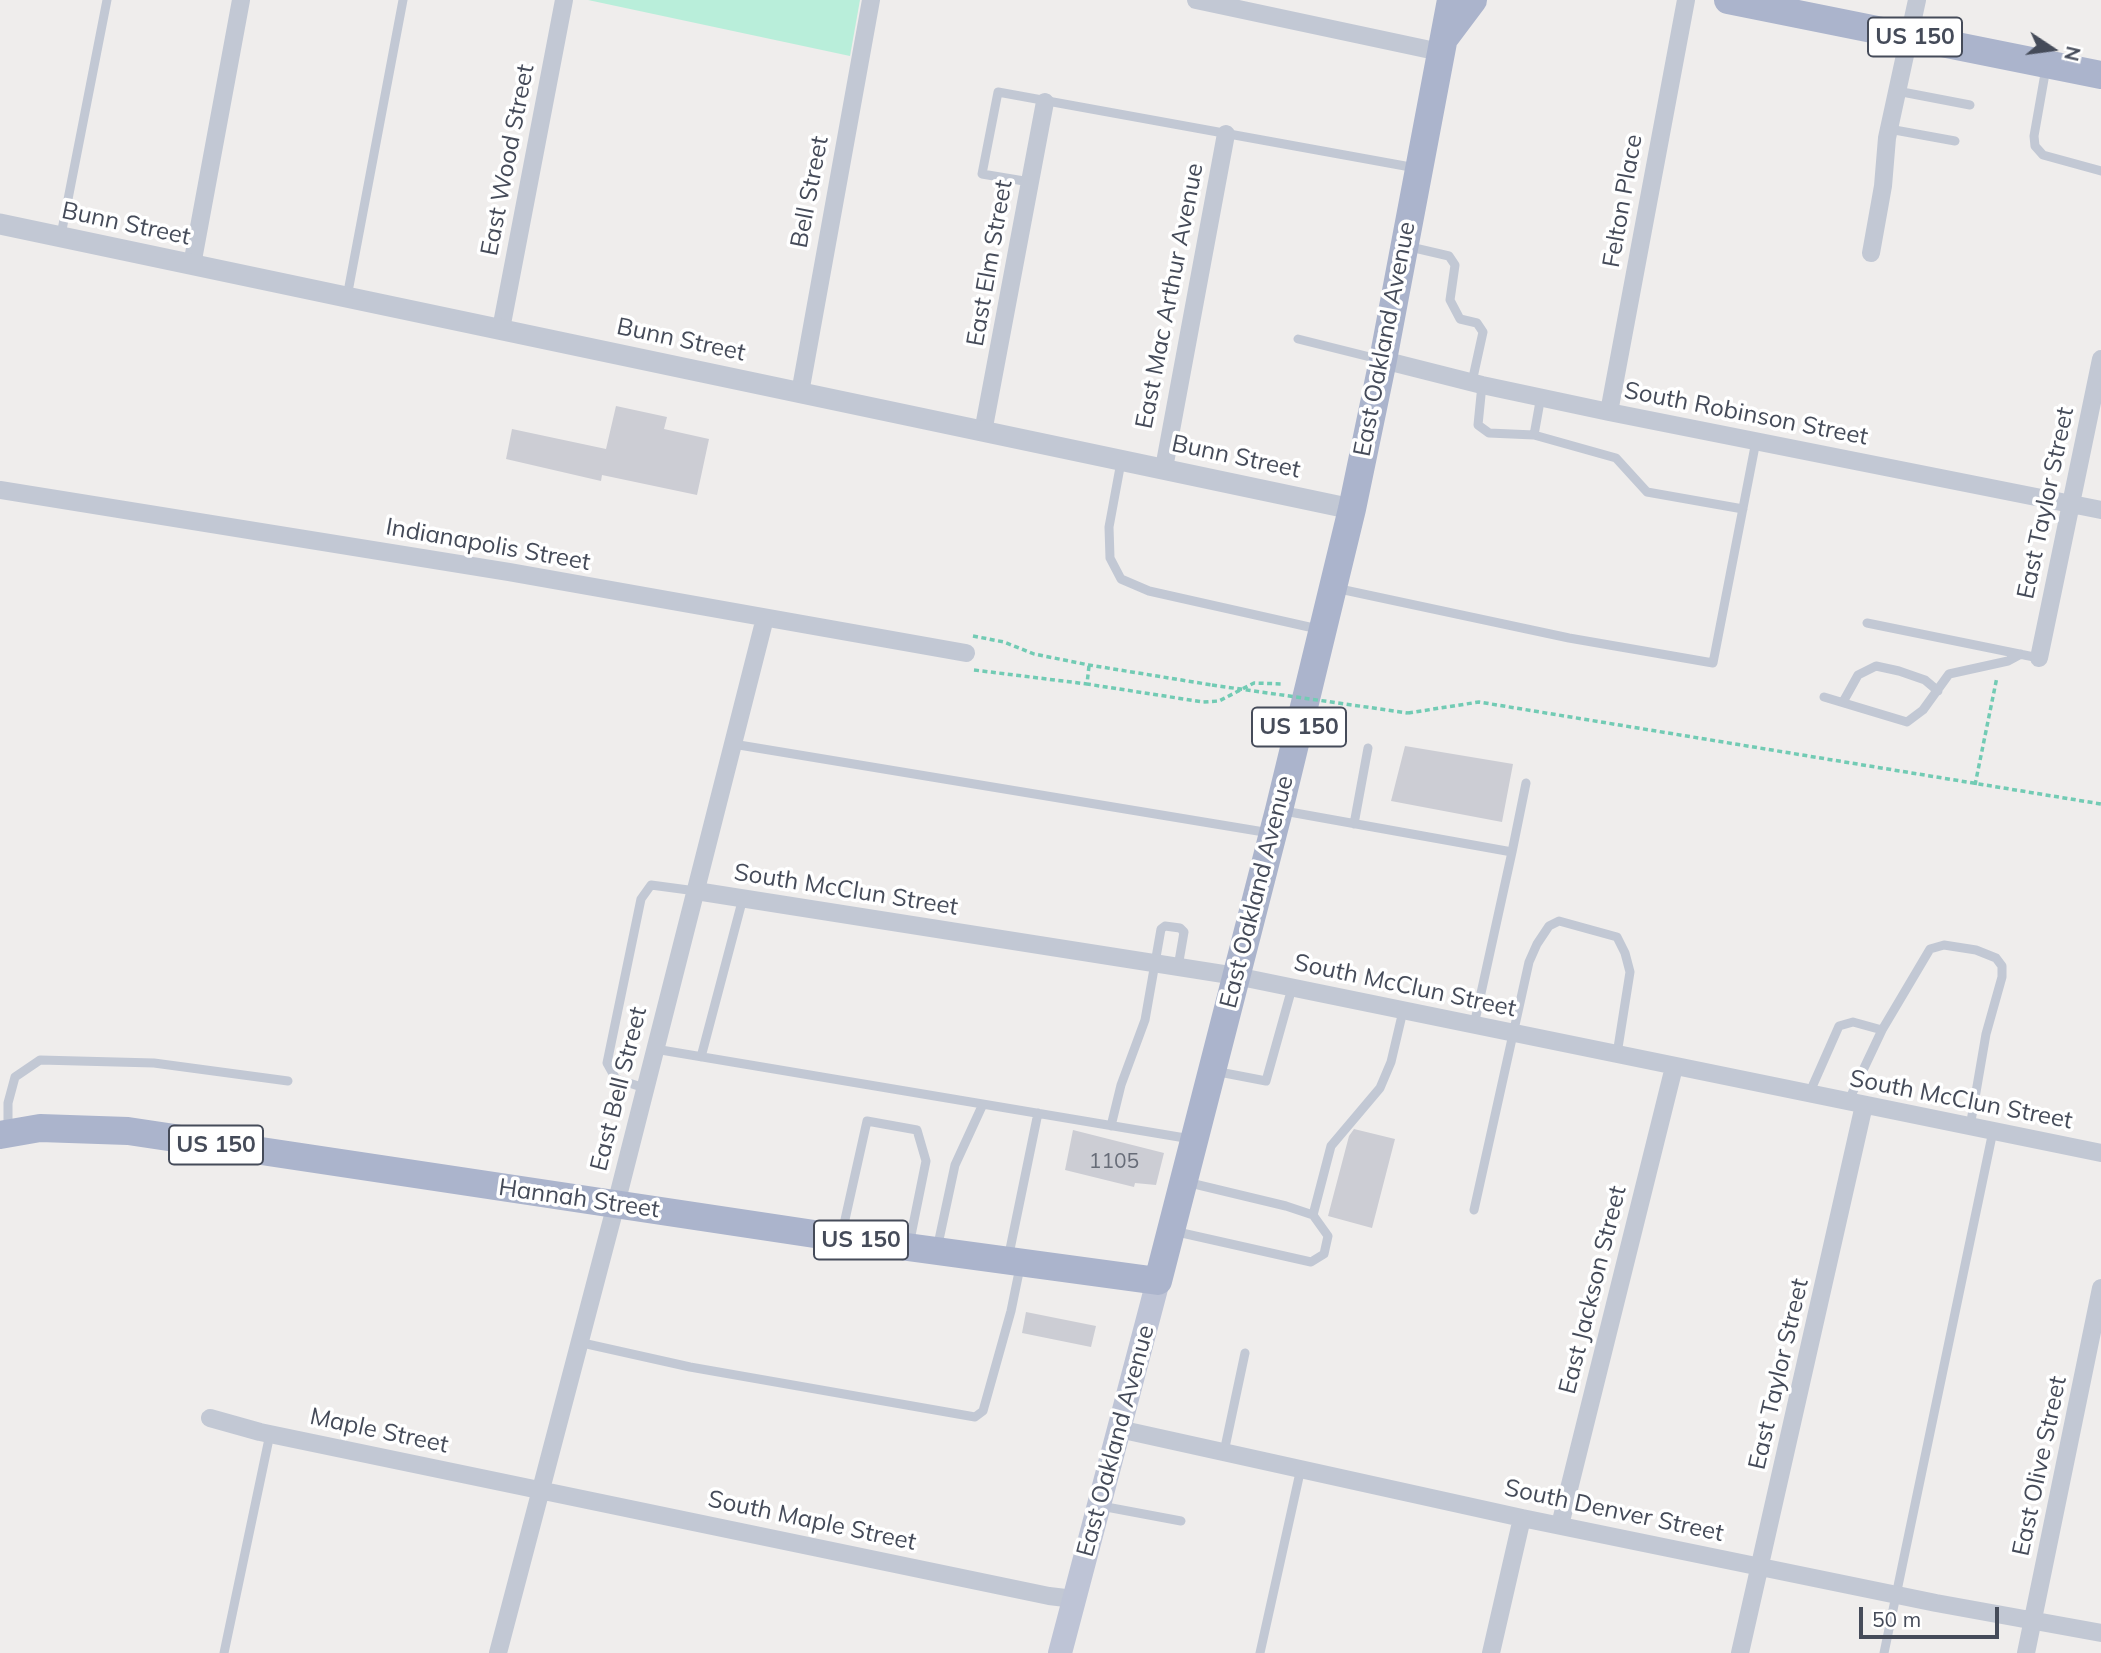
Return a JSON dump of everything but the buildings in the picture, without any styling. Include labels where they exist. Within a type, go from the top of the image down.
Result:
[{"type":"main road","name":"East Oakland Avenue","points":[[1060,1653],[1172,1231],[1352,509],[1451,0]]},
{"type":"main road","points":[[1441,46],[1473,0]]},
{"type":"main road","name":"US 150","points":[[1728,0],[2101,75]]},
{"type":"main road","name":"Hannah Street","points":[[4,1134],[40,1128],[128,1131],[841,1238],[1158,1281]]},
{"type":"street","points":[[192,265],[241,0]]},
{"type":"street","name":"East Wood Street","points":[[501,329],[564,0]]},
{"type":"street","name":"Bell Street","points":[[800,393],[871,0]]},
{"type":"street","points":[[1195,0],[1441,46]]},
{"type":"street","name":"Felton Place","points":[[1609,412],[1686,0]]},
{"type":"street","points":[[1871,253],[1889,129],[1917,0]]},
{"type":"street","name":"East Elm Street","points":[[983,432],[1045,102]]},
{"type":"street","name":"East Mac Arthur Avenue","points":[[1164,468],[1226,134]]},
{"type":"street","name":"Bunn Street","points":[[0,224],[1352,509]]},
{"type":"street","name":"East Taylor Street","points":[[2039,657],[2101,359]]},
{"type":"street","name":"South Robinson Street","points":[[1383,360],[1609,412],[2101,510]]},
{"type":"street","name":"Indianapolis Street","points":[[0,490],[509,572],[765,618],[967,644]]},
{"type":"street","name":"East Bell Street","points":[[498,1653],[765,618]]},
{"type":"street","name":"South McClun Street","points":[[696,891],[1236,976],[2101,1153]]},
{"type":"street","name":"East Jackson Street","points":[[1560,1525],[1674,1067]]},
{"type":"street","name":"East Taylor Street","points":[[1740,1653],[1761,1567],[1856,1104]]},
{"type":"street","name":"East Olive Street","points":[[2026,1653],[2101,1288]]},
{"type":"street","name":"Maple Street","points":[[210,1418],[270,1434],[540,1489]]},
{"type":"street","name":"South Denver Street","points":[[1119,1429],[1522,1518],[2101,1633]]},
{"type":"street","name":"South Maple Street","points":[[540,1489],[1049,1596],[1074,1599]]},
{"type":"street","points":[[1491,1653],[1522,1518]]},
{"type":"lane","points":[[61,237],[107,0]]},
{"type":"lane","points":[[347,297],[403,0]]},
{"type":"lane","points":[[2047,63],[2034,136],[2035,146],[2043,155],[2101,170]]},
{"type":"lane","points":[[1897,91],[1970,105]]},
{"type":"lane","points":[[1030,181],[982,174],[998,92],[1418,168]]},
{"type":"lane","points":[[1889,129],[1955,141]]},
{"type":"lane","points":[[1404,246],[1449,256],[1455,265],[1450,300],[1460,319],[1477,323],[1483,332],[1477,383],[1478,425],[1489,433],[1534,435],[1616,458],[1647,492],[1743,509]]},
{"type":"lane","points":[[1298,339],[1383,360]]},
{"type":"lane","points":[[1534,435],[1541,397]]},
{"type":"lane","points":[[1333,588],[1569,638],[1713,663],[1756,441]]},
{"type":"lane","points":[[1122,460],[1109,527],[1111,558],[1121,579],[1149,591],[1323,630]]},
{"type":"lane","points":[[1867,623],[2039,657]]},
{"type":"lane","points":[[1824,697],[1907,722],[1923,710],[1950,674],[2008,661],[2021,654]]},
{"type":"lane","points":[[1843,702],[1858,675],[1876,666],[1924,680],[1938,691]]},
{"type":"lane","points":[[733,744],[1275,822],[1354,824],[1512,852]]},
{"type":"lane","points":[[1354,824],[1368,748]]},
{"type":"lane","points":[[1474,1025],[1525,783]]},
{"type":"lane","points":[[645,1088],[616,1079],[607,1063],[640,899],[651,885],[696,891]]},
{"type":"lane","points":[[701,1057],[743,898]]},
{"type":"lane","points":[[1474,1210],[1529,962],[1536,944],[1549,926],[1559,920],[1616,937],[1625,953],[1630,972],[1617,1055]]},
{"type":"lane","points":[[1111,1126],[1121,1085],[1145,1020],[1162,927],[1180,928],[1184,932],[1178,967]]},
{"type":"lane","points":[[1856,1104],[1882,1030],[1930,949],[1944,945],[1976,950],[1996,958],[2002,966],[2002,977],[1986,1034],[1970,1127]]},
{"type":"lane","points":[[1212,1070],[1266,1080],[1292,988]]},
{"type":"lane","points":[[1314,1215],[1331,1146],[1380,1088],[1391,1062],[1404,1011]]},
{"type":"lane","points":[[1809,1094],[1839,1026],[1853,1022],[1882,1030]]},
{"type":"lane","points":[[655,1049],[1195,1140]]},
{"type":"lane","points":[[4,1134],[15,1077],[40,1059],[154,1063],[288,1081]]},
{"type":"lane","points":[[937,1251],[954,1165],[983,1104]]},
{"type":"lane","points":[[578,1342],[709,1371],[975,1417],[980,1415],[1011,1311],[1014,1261],[1038,1113]]},
{"type":"lane","points":[[841,1238],[867,1121],[917,1130],[926,1161],[909,1247]]},
{"type":"lane","points":[[1884,1653],[1993,1131]]},
{"type":"lane","points":[[1172,1231],[1311,1262],[1324,1254],[1328,1236],[1314,1215],[1184,1182]]},
{"type":"lane","points":[[1224,1452],[1245,1353]]},
{"type":"lane","points":[[223,1653],[270,1434]]},
{"type":"lane","points":[[1259,1653],[1301,1468]]},
{"type":"lane","points":[[1099,1505],[1181,1521]]},
{"type":"path","points":[[967,644],[963,668],[1203,702],[1219,701],[1254,683],[1284,684]]},
{"type":"path","points":[[1087,684],[1089,665]]},
{"type":"path","points":[[1975,785],[1997,677]]},
{"type":"path","points":[[1212,685],[1408,713],[1479,702],[2101,804]]},
{"type":"green space","points":[[588,0],[860,0],[850,56]]}]
